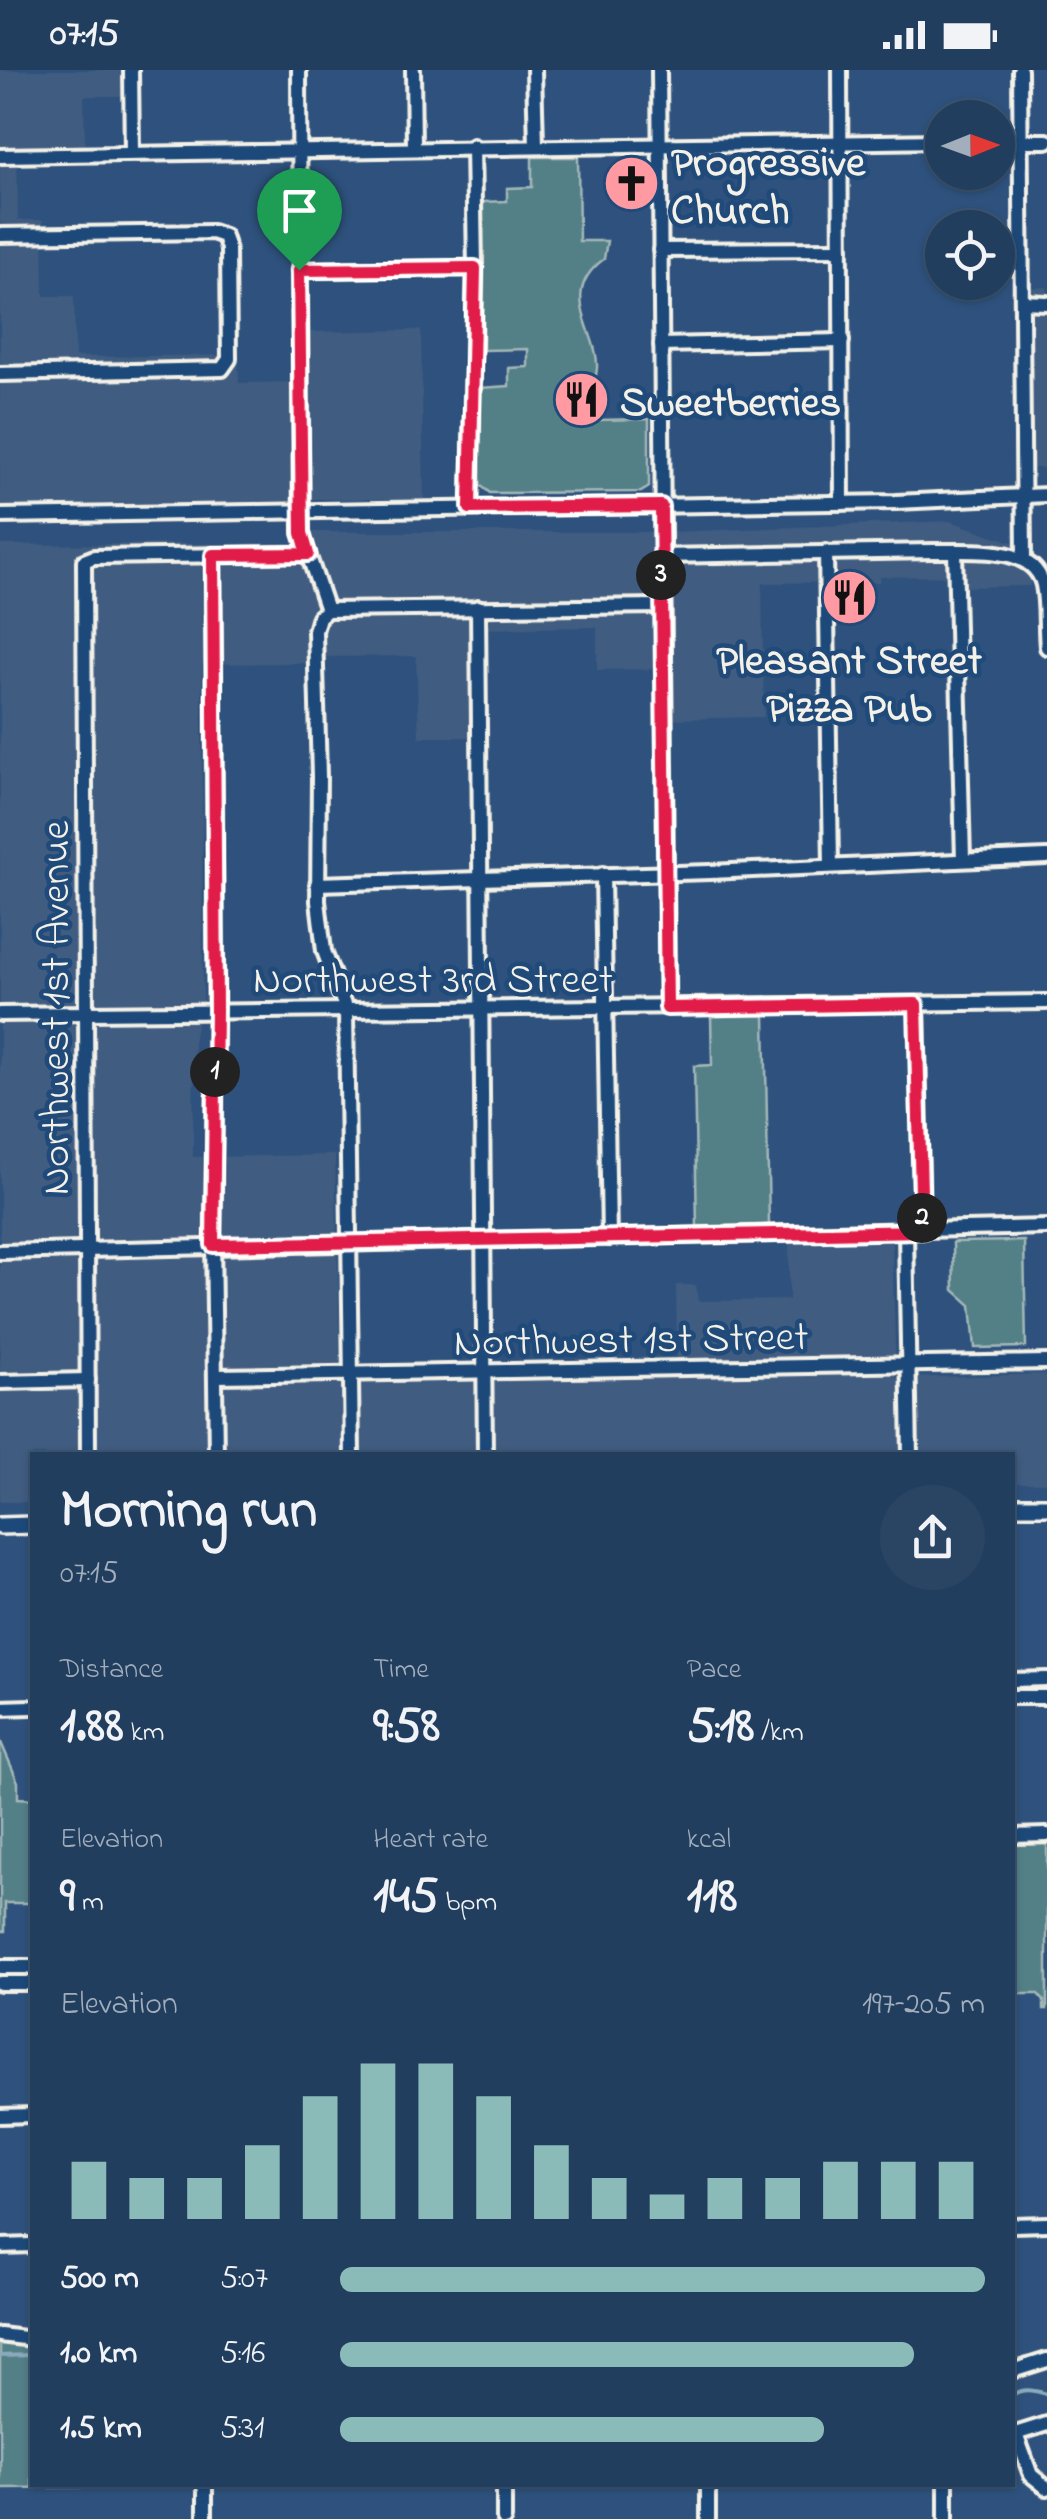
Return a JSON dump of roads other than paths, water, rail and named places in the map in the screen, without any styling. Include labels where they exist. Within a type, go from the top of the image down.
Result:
[{"type":"main road","points":[[1015,1506],[1047,1506]]},
{"type":"main road","points":[[0,1526],[30,1526]]},
{"type":"street","points":[[132,70],[132,153]]},
{"type":"street","points":[[299,70],[302,533],[327,610]]},
{"type":"street","points":[[413,70],[414,147]]},
{"type":"street","points":[[534,70],[536,146]]},
{"type":"street","points":[[659,70],[667,1008]]},
{"type":"street","points":[[840,70],[842,503]]},
{"type":"street","points":[[1020,70],[1024,560]]},
{"type":"street","points":[[0,156],[925,141]]},
{"type":"street","points":[[1015,141],[1047,141]]},
{"type":"street","points":[[470,508],[475,268],[473,146]]},
{"type":"street","points":[[0,235],[212,232],[224,236],[228,249],[229,359],[226,367],[0,374]]},
{"type":"street","points":[[660,250],[841,248]]},
{"type":"street","points":[[299,270],[475,268]]},
{"type":"street","points":[[1022,302],[1047,303]]},
{"type":"street","points":[[661,345],[842,341]]},
{"type":"street","points":[[0,516],[896,502],[1047,495]]},
{"type":"street","points":[[661,556],[826,552],[1001,554],[1024,560],[1042,580],[1047,648]]},
{"type":"street","points":[[826,552],[831,864]]},
{"type":"street","points":[[955,552],[964,860]]},
{"type":"street","points":[[216,1452],[213,555],[308,554]]},
{"type":"street","name":"Northwest 1st Avenue","points":[[88,1452],[84,561],[94,556],[213,555]]},
{"type":"street","points":[[352,1452],[346,1010],[324,951],[317,884],[319,776],[314,631],[319,617],[327,610],[662,606]]},
{"type":"street","points":[[478,607],[485,1452]]},
{"type":"street","points":[[317,884],[1047,857]]},
{"type":"street","points":[[603,874],[609,1238]]},
{"type":"street","name":"Northwest 3rd Street","points":[[0,1014],[1047,1002]]},
{"type":"street","points":[[916,1004],[922,1231]]},
{"type":"street","points":[[0,1252],[1047,1227]]},
{"type":"street","points":[[906,1231],[910,1452]]},
{"type":"street","name":"Northwest 1st Street","points":[[216,1376],[1047,1362]]},
{"type":"street","points":[[0,1382],[88,1380]]},
{"type":"street","points":[[1015,1680],[1047,1679]]},
{"type":"street","points":[[1028,1680],[1028,1697]]},
{"type":"street","points":[[1015,1698],[1047,1697]]},
{"type":"street","points":[[0,1708],[30,1707]]},
{"type":"street","points":[[1015,1836],[1047,1835]]},
{"type":"street","points":[[0,1967],[30,1966]]},
{"type":"street","points":[[0,1983],[30,1983]]},
{"type":"street","points":[[0,2116],[30,2115]]},
{"type":"street","points":[[1015,2225],[1047,2224]]},
{"type":"street","points":[[0,2246],[30,2246]]},
{"type":"street","points":[[0,2335],[30,2340]]},
{"type":"street","points":[[1015,2370],[1047,2360]]},
{"type":"street","points":[[1015,2435],[1047,2424]]},
{"type":"street","points":[[1015,2437],[1031,2476],[1047,2488]]},
{"type":"street","points":[[205,2487],[205,2519]]},
{"type":"street","points":[[504,2487],[504,2519]]},
{"type":"street","points":[[708,2487],[708,2519]]},
{"type":"street","points":[[946,2487],[946,2519]]},
{"type":"waterway","points":[[0,2356],[30,2355]]},
{"type":"waterway","points":[[1015,2394],[1026,2390],[1047,2394]]},
{"type":"place","name":"Progressive Church","points":[[632,184]]},
{"type":"place","name":"Sweetberries","points":[[581,400]]},
{"type":"place","name":"Pleasant Street Pizza Pub","points":[[849,598]]}]
